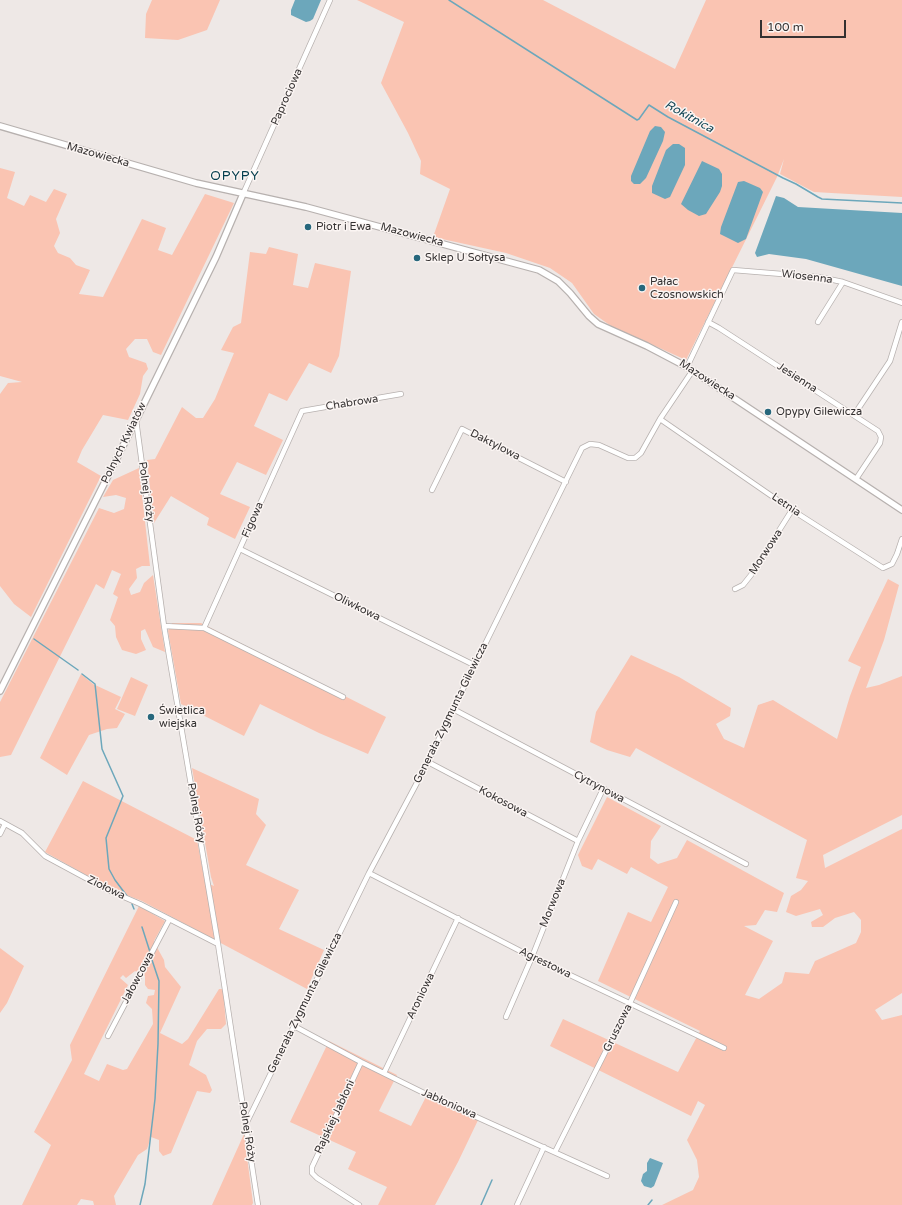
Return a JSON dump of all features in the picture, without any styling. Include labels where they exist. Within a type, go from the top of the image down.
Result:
[{"type":"street","name":"Paprociowa","points":[[243,194],[330,0]]},
{"type":"street","name":"Mazowiecka","points":[[0,126],[196,183],[320,210],[539,270],[558,280],[589,316],[598,324],[647,346],[693,370],[902,510]]},
{"type":"street","name":"Polnych Kwiatów","points":[[0,691],[216,257],[243,194]]},
{"type":"street","name":"Wiosenna","points":[[708,322],[733,270],[819,277],[843,282],[902,303]]},
{"type":"street","points":[[818,322],[843,282]]},
{"type":"street","points":[[687,367],[708,322]]},
{"type":"street","name":"Jesienna","points":[[708,322],[878,431],[881,437],[880,443],[856,478]]},
{"type":"street","points":[[854,415],[890,361],[902,322]]},
{"type":"street","name":"Generała Zygmunta Gilewicza","points":[[246,1124],[369,873],[428,762],[452,709],[582,448],[590,444],[599,444],[628,458],[635,458],[641,453],[660,419],[693,370]]},
{"type":"street","name":"Chabrowa","points":[[302,411],[401,394]]},
{"type":"street","name":"Figowa","points":[[204,628],[302,411]]},
{"type":"street","name":"Letnia","points":[[660,419],[792,510],[883,568],[892,564],[902,539]]},
{"type":"street","name":"Polnej Róży","points":[[136,420],[164,626],[218,944],[258,1205]]},
{"type":"street","name":"Daktylowa","points":[[432,490],[462,429],[566,482]]},
{"type":"street","name":"Morwowa","points":[[735,590],[743,585],[751,575],[792,510]]},
{"type":"street","name":"Oliwkowa","points":[[240,548],[474,665]]},
{"type":"street","points":[[164,626],[204,628],[343,697]]},
{"type":"street","name":"Cytrynowa","points":[[452,709],[746,864]]},
{"type":"street","name":"Kokosowa","points":[[428,762],[578,841]]},
{"type":"street","name":"Morwowa","points":[[506,1017],[532,957],[578,841],[603,789]]},
{"type":"street","points":[[0,834],[2,822]]},
{"type":"street","name":"Ziołowa","points":[[2,822],[22,833],[45,856],[108,890],[140,904],[218,944]]},
{"type":"street","name":"Agrestowa","points":[[369,873],[532,957],[724,1048]]},
{"type":"street","name":"Gruszowa","points":[[555,1152],[630,1003],[676,902]]},
{"type":"street","name":"Aroniowa","points":[[384,1073],[458,918]]},
{"type":"street","name":"Jałowcowa","points":[[108,1036],[169,920]]},
{"type":"street","name":"Jabłoniowa","points":[[294,1026],[361,1062],[430,1096],[607,1176]]},
{"type":"street","name":"Rajskiej Jabłoni","points":[[359,1205],[317,1178],[312,1173],[312,1167],[361,1062]]},
{"type":"street","points":[[517,1205],[544,1147]]},
{"type":"shaded area","points":[[152,0],[220,0],[207,30],[178,40],[145,38],[146,14]]},
{"type":"shaded area","points":[[357,0],[543,0],[675,69],[706,0],[902,0],[902,197],[814,192],[780,174],[784,159],[777,177],[686,360],[611,326],[594,314],[572,283],[550,268],[506,253],[433,237],[450,189],[420,174],[421,161],[408,133],[381,83],[404,22]]},
{"type":"shaded area","points":[[0,168],[15,172],[7,198],[24,206],[30,195],[46,202],[54,189],[67,194],[56,219],[60,233],[54,246],[58,253],[70,258],[76,265],[90,270],[79,294],[103,297],[142,219],[166,228],[158,250],[172,255],[205,194],[234,203],[161,355],[153,352],[147,339],[135,339],[126,349],[129,357],[146,363],[148,369],[143,376],[140,394],[128,420],[103,415],[82,450],[77,462],[101,476],[31,617],[14,604],[0,586],[0,394],[8,383],[22,382],[0,376]]},
{"type":"shaded area","points":[[269,247],[298,254],[293,285],[308,288],[315,263],[351,271],[339,356],[331,373],[309,363],[287,401],[269,393],[254,426],[283,440],[266,475],[237,462],[220,494],[250,507],[235,539],[207,525],[209,518],[171,496],[154,523],[147,460],[155,459],[182,407],[196,418],[203,418],[215,399],[234,353],[221,350],[233,327],[241,323],[250,252],[266,254]]},
{"type":"shaded area","points":[[139,468],[150,566],[142,566],[136,569],[137,578],[129,589],[131,595],[140,592],[144,583],[153,575],[165,652],[153,647],[145,629],[141,631],[141,639],[146,650],[136,654],[122,650],[116,637],[115,626],[110,620],[118,597],[113,594],[121,574],[112,570],[104,589],[96,584],[11,755],[0,757],[0,702],[99,508],[114,513],[124,509],[126,498],[116,495],[103,497],[113,480]]},
{"type":"shaded area","points":[[888,579],[899,585],[884,640],[866,688],[879,685],[902,676],[902,815],[823,855],[825,868],[902,829],[902,993],[875,1010],[882,1020],[902,1015],[902,1205],[662,1205],[693,1190],[699,1177],[697,1160],[687,1140],[705,1105],[698,1101],[691,1116],[550,1046],[563,1019],[678,1072],[700,1031],[598,981],[628,912],[651,922],[668,887],[631,867],[627,874],[598,859],[592,870],[582,866],[578,855],[607,797],[661,826],[651,841],[650,858],[658,864],[677,858],[687,840],[784,893],[777,912],[765,910],[756,925],[744,926],[773,941],[745,995],[759,999],[782,983],[785,972],[809,974],[815,961],[856,943],[861,932],[861,920],[854,912],[835,918],[823,927],[812,927],[811,922],[823,915],[820,909],[796,916],[786,912],[791,896],[801,890],[808,881],[796,878],[807,840],[636,748],[630,757],[607,750],[590,742],[596,712],[631,655],[679,677],[731,708],[730,716],[716,724],[724,739],[744,748],[758,705],[773,700],[837,739],[850,696],[861,667],[848,661]]},
{"type":"shaded area","points":[[172,623],[201,623],[386,717],[368,754],[319,733],[260,704],[244,736],[181,704],[168,631]]},
{"type":"shaded area","points":[[81,674],[93,684],[121,697],[115,709],[125,714],[117,728],[107,729],[89,735],[67,775],[40,758]]},
{"type":"shaded area","points":[[131,677],[148,685],[135,716],[117,709]]},
{"type":"shaded area","points":[[192,768],[259,799],[256,814],[266,825],[246,865],[299,890],[279,929],[324,950],[307,989],[142,901],[111,889],[45,852],[83,781],[197,840],[205,882],[214,886],[211,877]]},
{"type":"shaded area","points":[[139,906],[165,921],[154,941],[164,960],[165,967],[181,987],[160,1033],[182,1044],[188,1039],[219,989],[223,989],[226,1024],[221,1029],[207,1029],[197,1041],[189,1065],[206,1075],[212,1090],[210,1093],[197,1091],[171,1153],[163,1156],[159,1151],[159,1140],[151,1137],[147,1149],[138,1155],[114,1196],[116,1205],[94,1205],[93,1201],[81,1199],[77,1205],[22,1205],[51,1145],[34,1132],[72,1060],[70,1045]],"holes":[[[135,971],[145,976],[145,985],[148,989],[155,990],[154,995],[148,996],[146,1003],[152,1009],[153,1024],[127,1069],[123,1070],[107,1064],[99,1081],[84,1074],[128,985],[120,978],[123,975],[126,978]]]},
{"type":"shaded area","points":[[0,948],[24,966],[7,1003],[0,1013]]},
{"type":"shaded area","points":[[329,1041],[397,1075],[379,1111],[411,1126],[429,1091],[480,1116],[435,1205],[378,1205],[387,1187],[348,1169],[356,1152],[290,1122]]},
{"type":"shaded area","points":[[244,1134],[253,1203],[252,1205],[212,1205]]},
{"type":"water","points":[[295,0],[321,0],[313,19],[306,22],[291,15],[291,10]]},
{"type":"water","points":[[655,126],[661,127],[665,132],[663,141],[646,178],[640,184],[634,184],[631,181],[631,176],[650,131]]},
{"type":"water","points":[[673,144],[679,144],[685,148],[685,165],[670,197],[665,199],[652,193],[652,186],[666,150]]},
{"type":"water","points":[[702,161],[719,169],[722,174],[722,186],[720,192],[706,214],[699,216],[681,204]]},
{"type":"water","points":[[744,181],[760,188],[763,192],[746,239],[738,243],[720,234],[721,227],[738,182]]},
{"type":"water","points":[[776,196],[784,198],[798,207],[902,213],[902,286],[806,259],[769,254],[757,257],[755,253]]},
{"type":"water","points":[[650,1158],[663,1163],[654,1186],[651,1188],[644,1186],[641,1181],[643,1174],[647,1171],[647,1163]]},
{"type":"waterway","name":"Rokitnica","points":[[449,0],[637,120],[649,105],[668,117],[822,199],[902,203]]},
{"type":"waterway","points":[[34,639],[78,670]]},
{"type":"waterway","points":[[82,674],[95,684],[102,749],[123,796],[106,838],[109,869],[127,896]]},
{"type":"waterway","points":[[132,904],[134,909]]},
{"type":"waterway","points":[[142,927],[150,952]]},
{"type":"waterway","points":[[140,1205],[145,1184],[155,1099],[158,1044],[159,981],[151,957]]},
{"type":"waterway","points":[[481,1205],[492,1180]]},
{"type":"waterway","points":[[648,1205],[652,1200]]},
{"type":"place","name":"Piotr i Ewa","points":[[308,227]]},
{"type":"place","name":"Sklep U Sołtysa","points":[[417,258]]},
{"type":"place","name":"Pałac Czosnowskich","points":[[642,288]]},
{"type":"place","name":"Opypy Gilewicza","points":[[768,412]]},
{"type":"place","name":"Świetlica wiejska","points":[[151,717]]},
{"type":"district","name":"OPYPY","points":[[235,177]]}]
